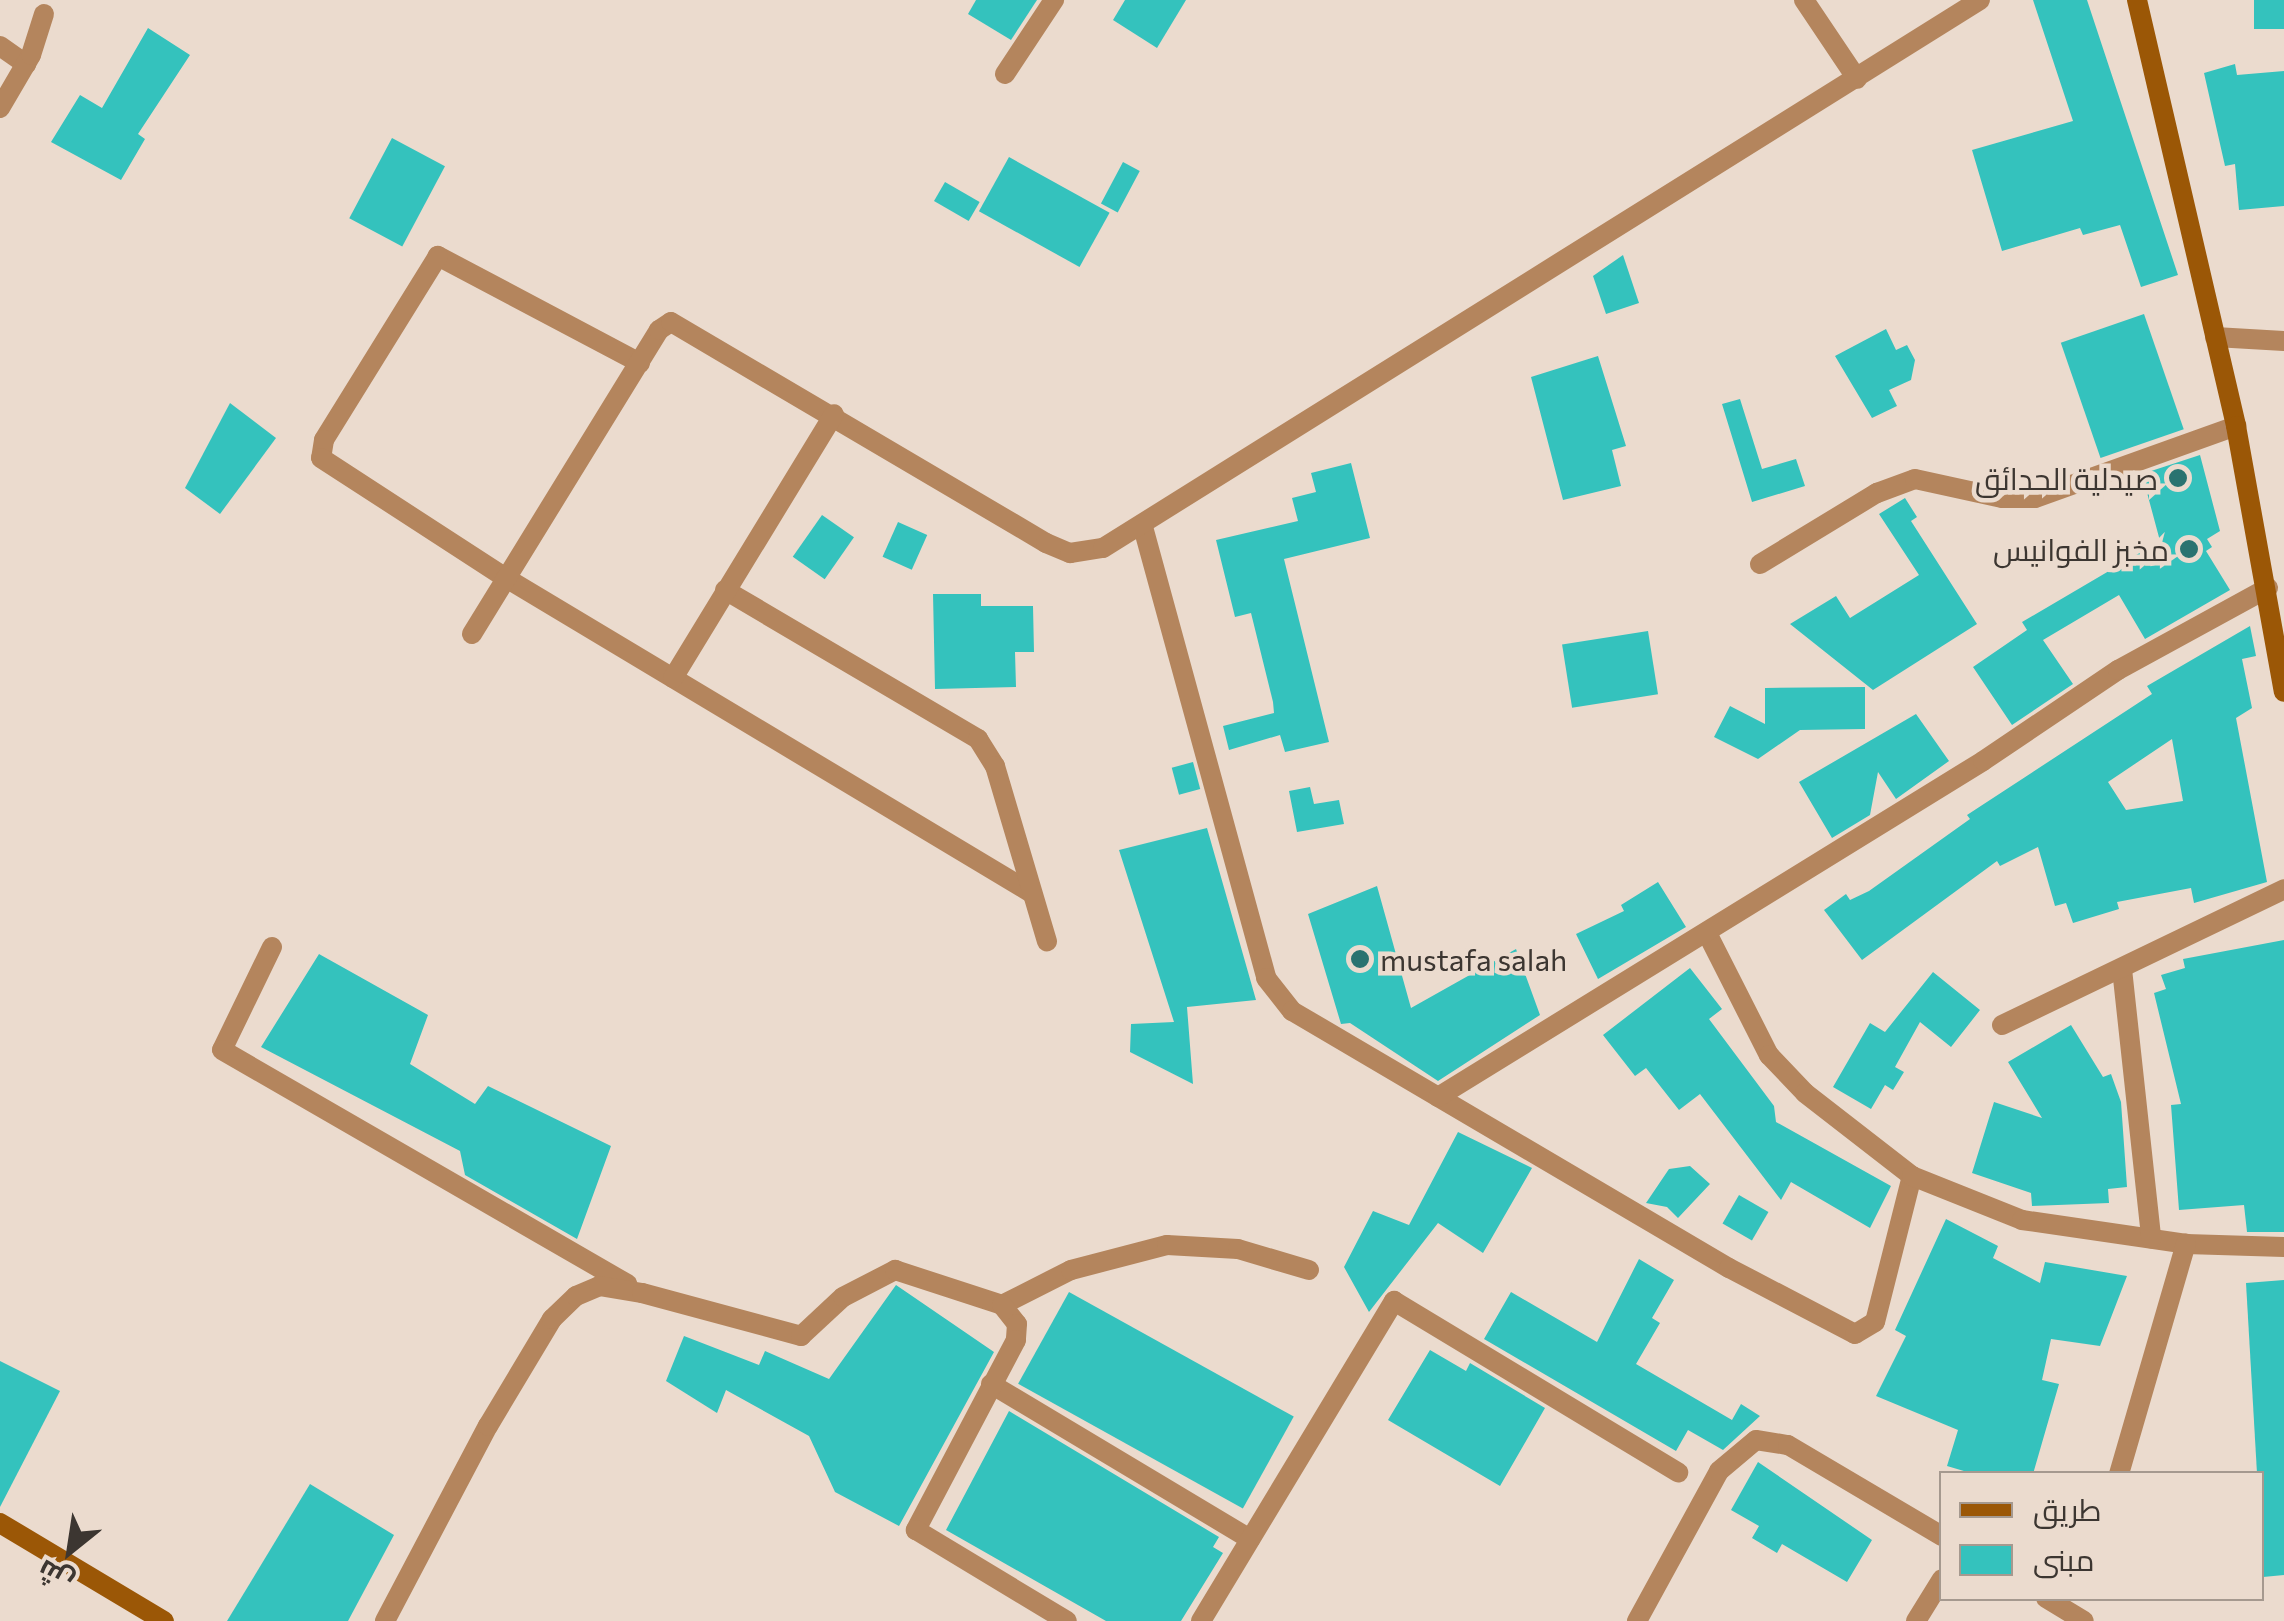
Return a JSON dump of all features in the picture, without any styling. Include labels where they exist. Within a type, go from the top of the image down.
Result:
[{"type":"main road","points":[[2120,0],[2139,26]]},
{"type":"main road","points":[[2137,0],[2139,26],[2236,426],[2284,692]]},
{"type":"main road","points":[[0,1522],[164,1621]]},
{"type":"street","points":[[1006,74],[1054,0]]},
{"type":"street","points":[[1804,0],[1857,79]]},
{"type":"street","points":[[472,634],[659,330],[671,322],[685,324],[1070,552],[1103,548],[1143,527],[1219,473],[1980,0]]},
{"type":"street","points":[[0,108],[26,64],[44,14]]},
{"type":"street","points":[[0,46],[26,64]]},
{"type":"street","points":[[640,364],[446,254],[427,266],[324,440],[321,458],[506,578],[1030,892]]},
{"type":"street","points":[[2215,337],[2284,341]]},
{"type":"street","points":[[674,678],[834,414]]},
{"type":"street","points":[[1760,564],[1877,493],[1915,479],[2002,498],[2035,498],[2236,426]]},
{"type":"street","points":[[1143,527],[1266,978],[1292,1012],[1855,1334],[1874,1322],[1912,1176]]},
{"type":"street","points":[[1438,1096],[1707,933],[2118,670],[2268,588]]},
{"type":"street","points":[[725,590],[978,738],[995,766],[1047,941]]},
{"type":"street","points":[[2002,1025],[2284,889]]},
{"type":"street","points":[[1707,933],[1769,1055],[1805,1094],[1912,1176],[2022,1220],[2186,1244],[2284,1247]]},
{"type":"street","points":[[272,947],[222,1050],[642,1293]]},
{"type":"street","points":[[2122,969],[2151,1238]]},
{"type":"street","points":[[2119,1471],[2186,1244]]},
{"type":"street","points":[[1002,1306],[1071,1270],[1167,1245],[1238,1249],[1309,1270]]},
{"type":"street","points":[[385,1621],[552,1319],[576,1296],[600,1286],[642,1293],[801,1336],[843,1297],[895,1270],[1002,1306],[1017,1324],[1016,1340],[916,1530],[1067,1621]]},
{"type":"street","points":[[1202,1621],[1394,1301],[1678,1472]]},
{"type":"street","points":[[992,1384],[1250,1539]]},
{"type":"street","points":[[1637,1621],[1719,1471],[1756,1440],[1788,1445],[1939,1534]]},
{"type":"street","points":[[1916,1621],[1939,1584]]},
{"type":"street","points":[[2051,1601],[2084,1621]]},
{"type":"building","points":[[976,0],[1037,0],[1011,40],[968,14]]},
{"type":"building","points":[[1125,0],[1186,0],[1157,48],[1113,20]]},
{"type":"building","points":[[2033,0],[2087,0],[2178,275],[2141,287],[2120,225],[2083,235],[2080,228],[2002,251],[1972,150],[2073,121]]},
{"type":"building","points":[[2254,0],[2284,0],[2284,29],[2254,29]]},
{"type":"building","points":[[148,28],[190,55],[138,134],[145,139],[121,180],[51,142],[80,95],[102,108]]},
{"type":"building","points":[[2235,64],[2237,75],[2284,71],[2284,206],[2239,210],[2235,164],[2225,166],[2204,73]]},
{"type":"building","points":[[392,138],[445,166],[402,247],[349,218]]},
{"type":"building","points":[[1009,157],[1110,213],[1080,267],[979,211]]},
{"type":"building","points":[[1123,162],[1140,171],[1118,212],[1101,203]]},
{"type":"building","points":[[945,182],[980,202],[969,221],[934,201]]},
{"type":"building","points":[[1623,255],[1639,303],[1606,314],[1593,276]]},
{"type":"building","points":[[2144,314],[2184,429],[2101,458],[2061,343]]},
{"type":"building","points":[[1886,329],[1896,350],[1907,345],[1915,360],[1911,380],[1889,390],[1897,406],[1872,418],[1835,356]]},
{"type":"building","points":[[1598,356],[1626,446],[1612,450],[1621,486],[1563,500],[1531,377]]},
{"type":"building","points":[[1740,399],[1762,469],[1796,459],[1805,486],[1752,502],[1722,404]]},
{"type":"building","points":[[230,403],[276,438],[220,514],[185,488]]},
{"type":"building","points":[[2200,455],[2220,531],[2207,539],[2212,547],[2206,551],[2230,590],[2145,639],[2119,595],[2043,640],[2073,684],[2012,725],[1973,667],[2027,630],[2022,622],[2160,541],[2142,474]]},
{"type":"building","points":[[1351,463],[1370,538],[1284,559],[1329,742],[1285,752],[1280,735],[1229,750],[1223,726],[1274,713],[1251,613],[1235,617],[1216,540],[1298,521],[1292,498],[1316,492],[1311,473]]},
{"type":"building","points":[[1905,498],[1917,517],[1911,521],[1977,624],[1873,690],[1790,624],[1836,596],[1850,618],[1919,575],[1879,514]]},
{"type":"building","points":[[822,515],[854,537],[825,579],[793,557]]},
{"type":"building","points":[[898,522],[927,535],[912,570],[883,557]]},
{"type":"building","points":[[933,594],[981,594],[981,606],[1033,606],[1034,652],[1015,652],[1016,687],[935,689]]},
{"type":"building","points":[[2250,626],[2256,656],[2242,659],[2252,708],[2236,718],[2267,882],[2194,903],[2191,888],[2117,902],[2119,909],[2073,923],[2066,903],[2055,906],[2038,847],[2000,866],[1997,861],[1862,960],[1824,910],[1846,894],[1850,900],[1869,891],[1970,819],[1967,815],[2152,694],[2147,686]],"holes":[[[2172,739],[2183,801],[2126,810],[2108,782]]]},
{"type":"building","points":[[1648,631],[1658,694],[1572,708],[1562,645]]},
{"type":"building","points":[[1865,687],[1865,729],[1800,730],[1758,759],[1714,737],[1730,706],[1765,724],[1765,688]]},
{"type":"building","points":[[1916,714],[1949,761],[1896,799],[1878,772],[1870,815],[1832,838],[1799,782]]},
{"type":"building","points":[[1193,762],[1200,789],[1179,795],[1172,768]]},
{"type":"building","points":[[1310,787],[1314,804],[1339,800],[1344,824],[1297,832],[1289,791]]},
{"type":"building","points":[[1207,828],[1256,1000],[1187,1007],[1193,1084],[1130,1052],[1131,1024],[1174,1022],[1119,850]]},
{"type":"building","points":[[1658,882],[1686,927],[1598,979],[1576,934],[1624,911],[1621,905]]},
{"type":"building","points":[[1377,886],[1411,1008],[1516,949],[1540,1015],[1438,1081],[1350,1023],[1341,1024],[1308,914]]},
{"type":"building","points":[[2284,940],[2284,1232],[2247,1232],[2244,1205],[2179,1210],[2171,1105],[2181,1104],[2154,993],[2166,989],[2161,975],[2185,968],[2183,959]]},
{"type":"building","points":[[319,954],[428,1015],[410,1064],[475,1104],[488,1086],[611,1146],[577,1239],[465,1175],[460,1151],[261,1047]]},
{"type":"building","points":[[1690,968],[1722,1009],[1709,1019],[1774,1106],[1776,1122],[1891,1186],[1870,1228],[1791,1182],[1781,1200],[1700,1094],[1679,1110],[1646,1068],[1635,1076],[1603,1035]]},
{"type":"building","points":[[1933,972],[1980,1010],[1951,1047],[1920,1022],[1895,1067],[1904,1072],[1893,1090],[1885,1085],[1871,1109],[1833,1087],[1870,1023],[1885,1032]]},
{"type":"building","points":[[2071,1025],[2103,1077],[2111,1074],[2121,1102],[2127,1187],[2108,1189],[2109,1203],[2032,1206],[2031,1193],[1972,1173],[1994,1102],[2042,1118],[2008,1062]]},
{"type":"building","points":[[1458,1132],[1532,1168],[1483,1253],[1438,1223],[1369,1312],[1344,1267],[1373,1211],[1409,1225]]},
{"type":"building","points":[[1690,1166],[1710,1184],[1678,1218],[1667,1207],[1646,1203],[1669,1169]]},
{"type":"building","points":[[1739,1195],[1768,1212],[1752,1241],[1722,1224]]},
{"type":"building","points":[[1946,1219],[1998,1246],[1993,1258],[2040,1283],[2045,1262],[2127,1276],[2100,1346],[2051,1339],[2042,1380],[2059,1384],[2034,1471],[1964,1471],[1947,1466],[1958,1430],[1876,1396],[1906,1336],[1895,1330]]},
{"type":"building","points":[[1639,1259],[1674,1280],[1652,1318],[1660,1323],[1636,1364],[1732,1420],[1741,1404],[1760,1416],[1723,1450],[1688,1430],[1676,1451],[1484,1339],[1511,1292],[1597,1342]]},
{"type":"building","points":[[2284,1280],[2284,1575],[2264,1577],[2264,1471],[2257,1471],[2246,1283]]},
{"type":"building","points":[[896,1285],[994,1352],[899,1526],[835,1492],[809,1436],[726,1390],[717,1413],[666,1381],[684,1336],[759,1365],[765,1351],[829,1379]]},
{"type":"building","points":[[1069,1292],[1294,1417],[1243,1508],[1018,1384]]},
{"type":"building","points":[[1430,1350],[1466,1371],[1470,1363],[1545,1408],[1500,1486],[1388,1420]]},
{"type":"building","points":[[0,1361],[60,1391],[0,1507]]},
{"type":"building","points":[[1009,1411],[1219,1537],[1213,1547],[1223,1553],[1181,1621],[1106,1621],[946,1530]]},
{"type":"building","points":[[1758,1462],[1872,1540],[1847,1582],[1782,1544],[1777,1553],[1752,1538],[1759,1526],[1731,1510]]},
{"type":"building","points":[[310,1484],[394,1535],[348,1621],[227,1621]]},
{"type":"place","name":"صيدلية الحدائق","points":[[2178,478]]},
{"type":"place","name":"مخبز الفوانيس","points":[[2189,549]]},
{"type":"place","name":"mustafa salah","points":[[1360,959]]}]
